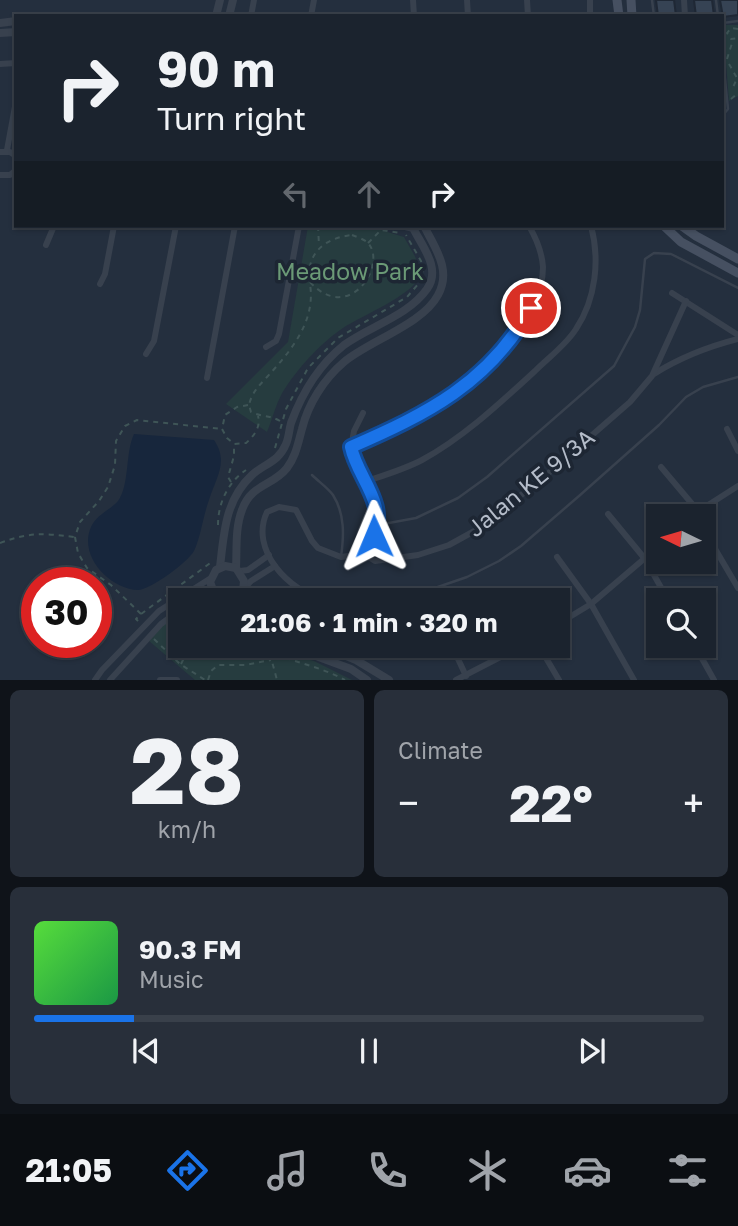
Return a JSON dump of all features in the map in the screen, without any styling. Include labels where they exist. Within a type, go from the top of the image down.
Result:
[{"type":"main road","points":[[666,228],[681,242],[738,273]]},
{"type":"main road","points":[[685,228],[738,259]]},
{"type":"street","points":[[3,151],[14,109]]},
{"type":"street","points":[[0,185],[1,175]]},
{"type":"street","points":[[46,245],[53,228]]},
{"type":"street","points":[[100,284],[105,274],[114,228]]},
{"type":"street","points":[[146,354],[154,341],[176,228]]},
{"type":"street","points":[[207,378],[235,228]]},
{"type":"street","points":[[266,346],[276,341],[279,334],[299,228]]},
{"type":"street","points":[[241,588],[244,581],[238,570],[238,523],[242,509],[249,496],[263,484],[279,478],[289,466],[299,447],[308,411],[319,391],[343,363],[394,332],[425,310],[438,296],[444,270],[425,228]]},
{"type":"street","points":[[351,447],[409,422],[433,408],[494,361],[518,331],[540,285],[543,266],[530,228]]},
{"type":"street","points":[[367,481],[420,461],[448,443],[515,390],[556,352],[577,328],[593,289],[596,253],[591,228]]},
{"type":"street","points":[[95,680],[159,611],[211,578],[220,567],[227,515],[238,489],[255,472],[274,462],[286,444],[291,424],[306,389],[323,365],[344,345],[393,317],[428,288],[433,272],[431,260],[414,230]]},
{"type":"street","points":[[672,293],[686,302]]},
{"type":"street","name":"Jalan KE 9/3A","points":[[341,557],[363,554],[375,561],[418,555],[449,545],[478,530],[630,402],[652,376],[686,302],[738,337]]},
{"type":"street","name":"Jalan KE 9/3A","points":[[652,376],[676,360],[738,337]]},
{"type":"street","points":[[363,413],[354,431],[351,447],[353,459],[367,481],[375,504],[378,525],[363,554]]},
{"type":"street","points":[[727,429],[738,451]]},
{"type":"street","points":[[662,467],[688,504]]},
{"type":"street","points":[[710,504],[738,486]]},
{"type":"street","points":[[296,588],[275,566],[269,555],[263,538],[267,512],[279,507],[296,510],[312,541],[328,553],[341,557]]},
{"type":"street","points":[[608,514],[645,559],[661,588]]},
{"type":"street","points":[[716,550],[738,588]]},
{"type":"street","points":[[220,567],[248,570],[269,555]]},
{"type":"street","points":[[557,557],[591,604],[634,680]]},
{"type":"street","points":[[570,617],[591,604],[645,559]]},
{"type":"street","points":[[245,588],[251,581],[275,566]]},
{"type":"street","points":[[211,578],[211,588]]},
{"type":"street","points":[[110,680],[168,619]]},
{"type":"street","points":[[321,658],[351,669],[367,680]]},
{"type":"street","points":[[351,658],[389,680]]},
{"type":"street","points":[[458,658],[466,676]]},
{"type":"street","points":[[456,680],[500,658]]},
{"type":"street","points":[[546,658],[559,680]]},
{"type":"street","points":[[702,658],[714,680]]},
{"type":"street","points":[[477,671],[482,680]]},
{"type":"street","points":[[162,679],[177,680]]},
{"type":"lane","points":[[724,70],[728,109],[724,114]]},
{"type":"lane","points":[[378,525],[416,518],[458,498],[487,477],[614,366],[635,327],[640,310],[645,259],[654,253],[671,254],[738,288]]},
{"type":"lane","points":[[435,588],[467,577],[521,546],[659,425],[686,397],[703,387],[738,377]]},
{"type":"lane","points":[[312,475],[333,495],[341,516],[344,531],[341,557]]},
{"type":"path","points":[[733,40],[728,37],[728,31],[733,27],[738,29]]},
{"type":"path","points":[[733,98],[731,91],[737,74],[727,58],[733,40],[738,38]]},
{"type":"path","points":[[729,100],[738,93]]},
{"type":"path","points":[[318,228],[319,247]]},
{"type":"path","points":[[291,424],[269,415],[257,415],[251,412],[249,405],[256,388],[296,342],[307,321],[312,294],[309,281],[311,259],[319,247],[337,237],[352,235],[369,243],[373,251],[372,267],[366,283],[345,298],[332,298],[322,294],[309,281]]},
{"type":"path","points":[[249,405],[237,407],[225,415],[222,429],[227,439],[233,444],[246,443],[253,437],[259,421],[257,415]]},
{"type":"path","points":[[141,614],[111,585],[87,568],[78,553],[75,537],[80,522],[108,486],[115,465],[116,441],[125,426],[137,420],[222,429]]},
{"type":"path","points":[[232,483],[228,477],[234,456],[233,444]]},
{"type":"path","points":[[0,543],[26,534],[75,537]]},
{"type":"path","points":[[150,635],[180,664],[206,680],[218,665],[245,665],[271,660],[276,680]]},
{"type":"path","points":[[180,664],[183,658]]},
{"type":"path","points":[[289,658],[345,680]]},
{"type":"green space","points":[[724,25],[738,25],[738,96],[729,101]]},
{"type":"green space","name":"Meadow Park","points":[[308,228],[380,228],[404,237],[420,272],[415,284],[385,305],[343,328],[312,355],[283,392],[267,432],[226,404],[288,342]]},
{"type":"green space","points":[[168,621],[168,657],[149,641]]},
{"type":"green space","points":[[169,658],[304,658],[352,680],[195,680]]},
{"type":"water","points":[[134,434],[214,440],[221,455],[218,477],[194,551],[168,575],[138,590],[112,580],[112,567],[98,567],[89,549],[88,538],[93,523],[118,501],[122,494]]},
{"type":"building","points":[[656,0],[674,0],[676,14],[658,14]]},
{"type":"building","points":[[694,0],[712,0],[714,14],[696,14]]},
{"type":"building","points":[[720,0],[738,0],[738,15],[724,17]]},
{"type":"route","points":[[374,536],[378,525],[375,504],[367,481],[353,459],[351,447],[409,422],[458,389],[494,361],[518,331],[531,308]]}]
